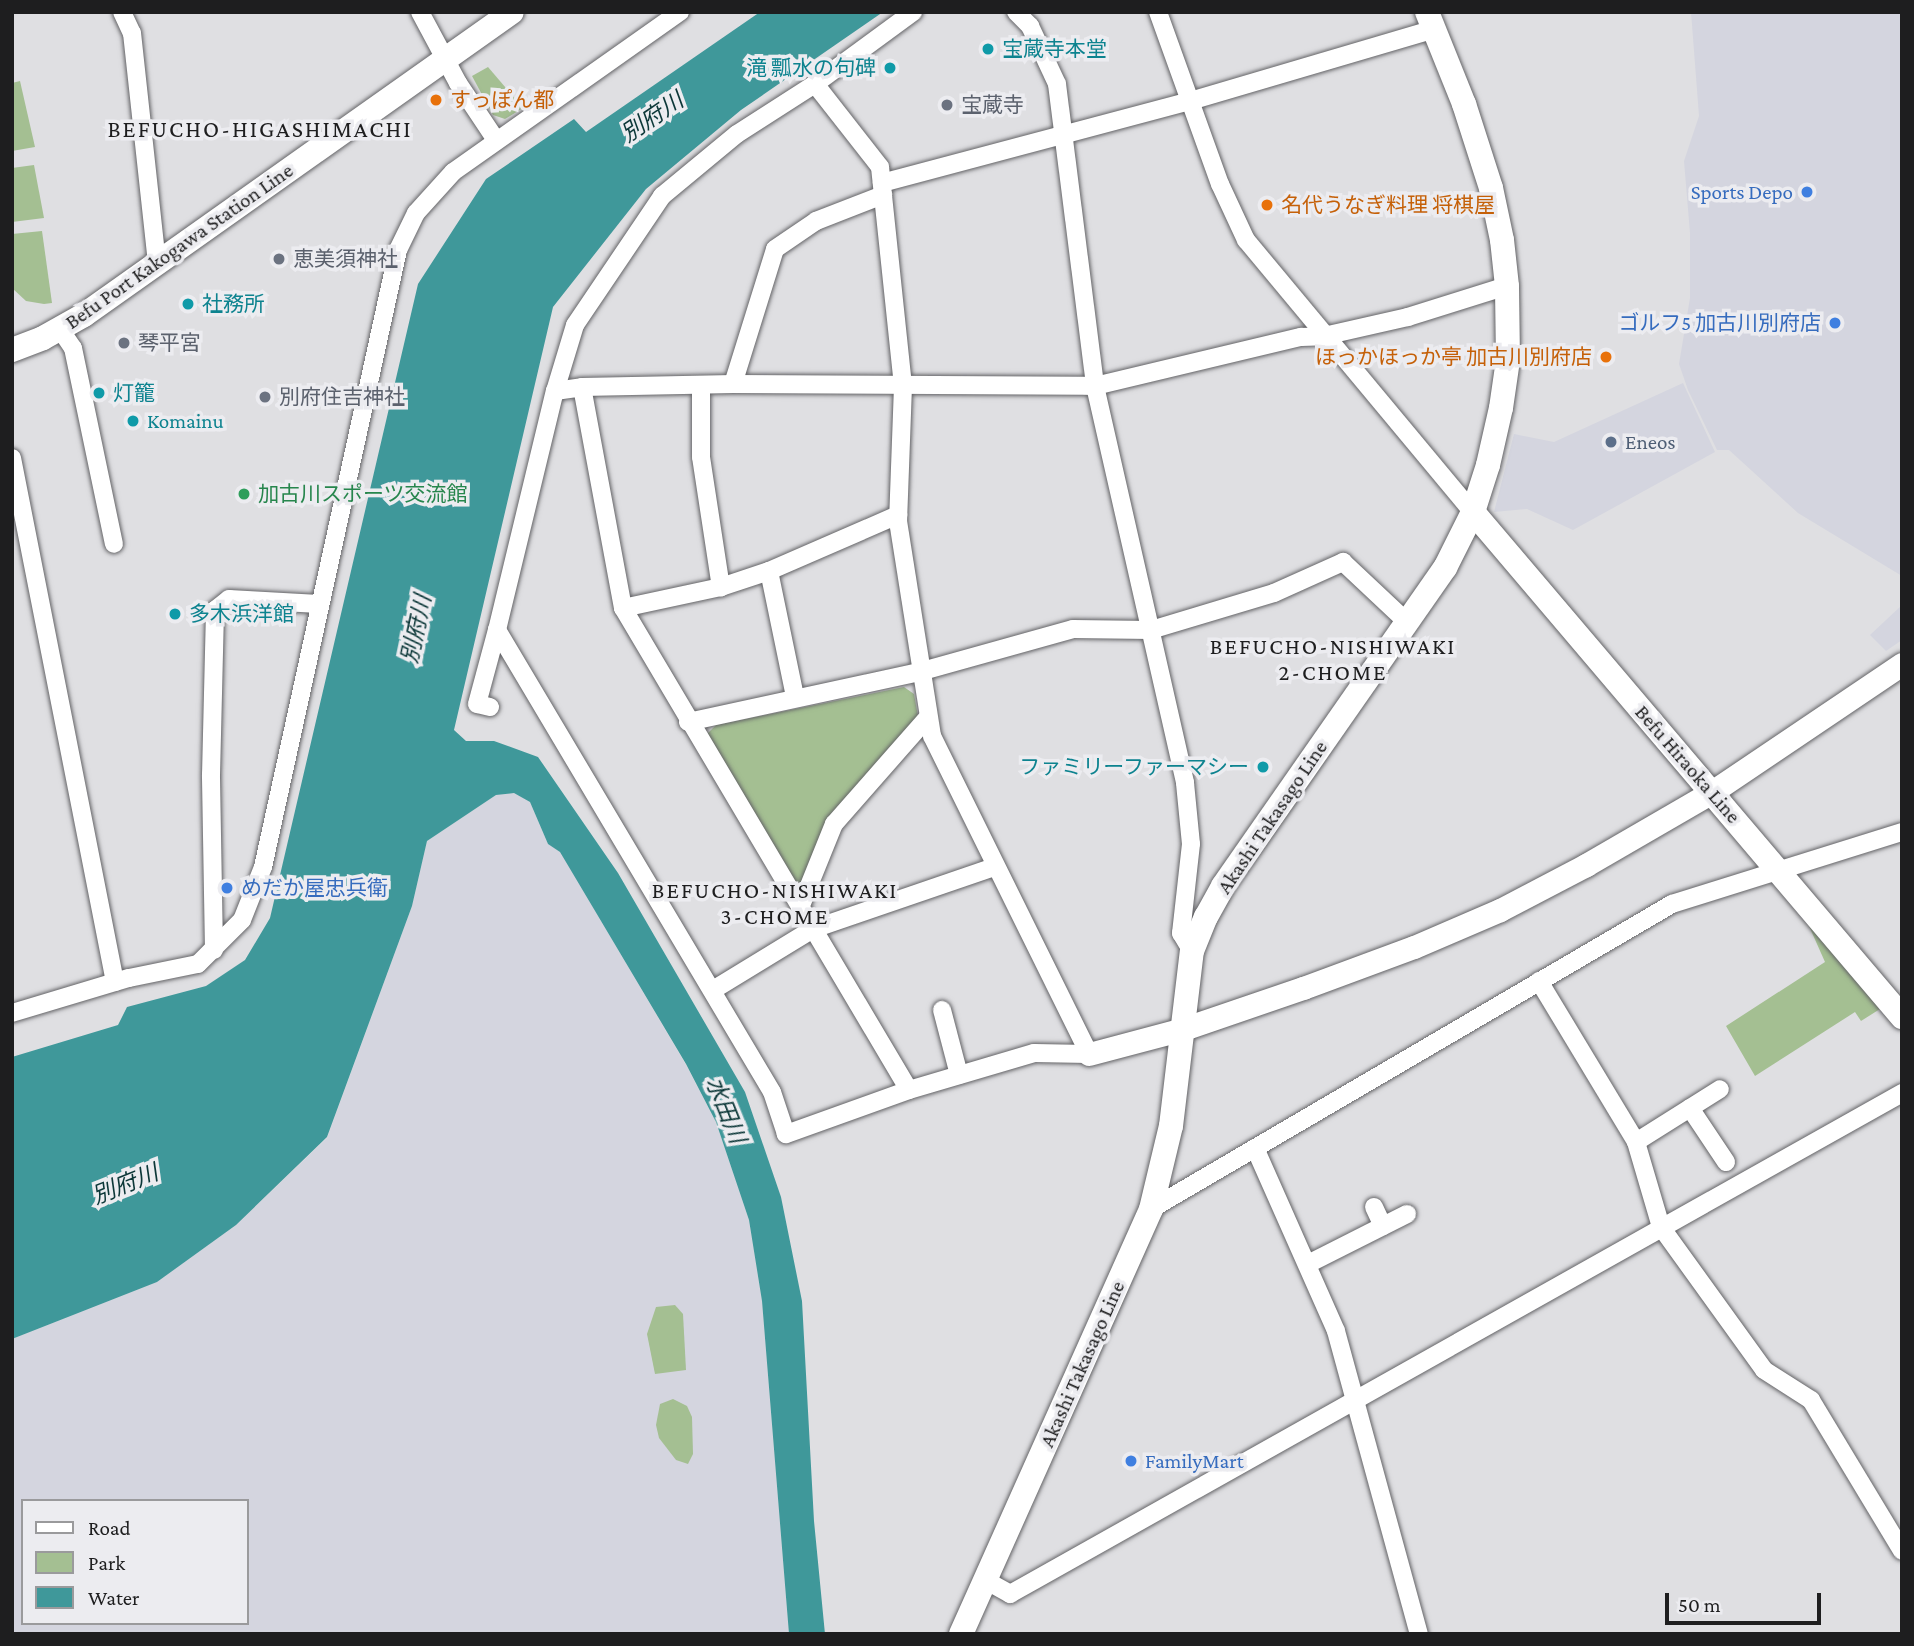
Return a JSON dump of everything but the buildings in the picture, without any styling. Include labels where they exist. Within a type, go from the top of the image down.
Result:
[{"type":"main road","name":"Befu Port Kakogawa Station Line","points":[[12,350],[60,329],[157,264],[512,12]]},
{"type":"main road","name":"Akashi Takasago Line","points":[[961,1634],[1151,1209],[1169,1138],[1192,951],[1206,917],[1223,886],[1459,545],[1473,512],[1502,408],[1508,360],[1507,286],[1491,188],[1464,104],[1430,21]]},
{"type":"main road","name":"Befu Hiraoka Line","points":[[1473,512],[1902,1017]]},
{"type":"street","points":[[122,12],[132,33],[157,264]]},
{"type":"street","points":[[420,12],[445,60],[496,140]]},
{"type":"street","points":[[12,1013],[115,982],[198,964],[242,920],[264,867],[398,250],[416,213],[453,172],[680,12]]},
{"type":"street","points":[[490,707],[477,705],[555,391],[575,325],[662,196],[737,134],[815,84],[913,12]]},
{"type":"street","points":[[1016,12],[1030,26],[1053,74],[1065,133],[1095,386],[1185,783],[1191,844],[1181,933],[1192,951]]},
{"type":"street","points":[[1158,12],[1220,184],[1246,240],[1324,337],[1473,512]]},
{"type":"street","points":[[733,384],[775,249],[816,221],[883,189],[1065,133],[1190,101],[1430,21]]},
{"type":"street","points":[[815,84],[880,167],[903,386],[898,515],[919,672],[932,736],[994,867],[1089,1054]]},
{"type":"street","points":[[555,391],[582,387],[733,384],[1095,386],[1301,337],[1324,337],[1408,317],[1507,286]]},
{"type":"street","points":[[60,329],[73,348],[114,544]]},
{"type":"street","points":[[701,385],[701,457],[721,587]]},
{"type":"street","points":[[582,387],[623,608],[688,722],[909,1090]]},
{"type":"street","points":[[12,458],[115,982]]},
{"type":"street","points":[[623,608],[721,587],[769,571],[898,515]]},
{"type":"street","points":[[688,722],[795,696],[919,672],[1073,629],[1151,630],[1274,593],[1343,562],[1406,622]]},
{"type":"street","points":[[769,571],[795,696]]},
{"type":"street","points":[[214,950],[211,775],[215,610],[229,599],[319,604]]},
{"type":"street","points":[[497,630],[772,1092],[786,1134],[909,1090],[1034,1052],[1089,1054],[1183,1029],[1414,947],[1500,910],[1586,865],[1712,792],[1902,664]]},
{"type":"street","points":[[800,908],[834,824],[928,717]]},
{"type":"street","points":[[1151,1209],[1672,904],[1902,832]]},
{"type":"street","points":[[713,990],[813,929],[994,867]]},
{"type":"street","points":[[1538,981],[1636,1142],[1661,1227],[1764,1370],[1811,1400],[1902,1552]]},
{"type":"street","points":[[942,1010],[959,1075]]},
{"type":"street","points":[[1636,1142],[1720,1089]]},
{"type":"street","points":[[985,1580],[1010,1594],[1902,1093]]},
{"type":"street","points":[[1690,1108],[1726,1162]]},
{"type":"street","points":[[1255,1149],[1336,1331],[1419,1634]]},
{"type":"street","points":[[1374,1207],[1383,1226]]},
{"type":"street","points":[[1308,1264],[1408,1214]]},
{"type":"shaded area","points":[[1691,12],[1902,12],[1902,576],[1798,513],[1729,450],[1717,450],[1688,390],[1679,364],[1690,298],[1690,233],[1684,161],[1699,116]]},
{"type":"shaded area","points":[[1683,383],[1715,452],[1573,530],[1527,509],[1494,512],[1514,434],[1554,442]]},
{"type":"shaded area","points":[[1902,605],[1902,640],[1886,651],[1870,635]]},
{"type":"shaded area","points":[[514,792],[530,802],[548,844],[560,851],[686,1065],[716,1122],[749,1220],[762,1301],[789,1634],[12,1634],[12,1339],[157,1282],[236,1225],[327,1138],[412,906],[427,841],[496,795]]},
{"type":"green space","points":[[488,67],[523,108],[505,119],[493,115],[472,76]]},
{"type":"green space","points":[[20,81],[35,147],[12,151],[12,83]]},
{"type":"green space","points":[[34,165],[44,218],[12,222],[12,168]]},
{"type":"green space","points":[[42,231],[52,303],[44,304],[26,301],[12,288],[12,234]]},
{"type":"green space","points":[[904,687],[914,694],[919,722],[872,772],[800,891],[707,734],[716,725]]},
{"type":"green space","points":[[1809,926],[1814,927],[1880,1009],[1861,1021],[1855,1012],[1755,1076],[1726,1026],[1825,962]]},
{"type":"green space","points":[[675,1305],[683,1314],[686,1370],[655,1374],[647,1334],[656,1307]]},
{"type":"green space","points":[[673,1399],[687,1406],[692,1417],[693,1454],[688,1464],[676,1460],[659,1438],[656,1425],[660,1404]]},
{"type":"water","points":[[760,12],[883,12],[741,110],[646,189],[553,307],[454,730],[466,741],[494,741],[538,757],[618,873],[745,1092],[781,1197],[802,1301],[814,1521],[825,1634],[789,1634],[762,1301],[749,1220],[716,1122],[686,1064],[560,852],[548,844],[530,802],[514,793],[496,795],[427,841],[412,906],[327,1137],[236,1225],[157,1282],[12,1339],[12,1057],[118,1025],[127,1007],[206,986],[245,960],[270,918],[418,284],[486,179],[574,119],[586,132]]},
{"type":"place","name":"宝蔵寺本堂","points":[[988,49]]},
{"type":"place","name":"滝 瓢水の句碑","points":[[890,68]]},
{"type":"place","name":"すっぽん都","points":[[436,100]]},
{"type":"place","name":"宝蔵寺","points":[[947,105]]},
{"type":"place","name":"Sports Depo","points":[[1807,192]]},
{"type":"place","name":"名代うなぎ料理 将棋屋","points":[[1267,205]]},
{"type":"place","name":"恵美須神社","points":[[279,259]]},
{"type":"place","name":"社務所","points":[[188,304]]},
{"type":"place","name":"ゴルフ5 加古川別府店","points":[[1835,323]]},
{"type":"place","name":"琴平宮","points":[[124,343]]},
{"type":"place","name":"ほっかほっか亭 加古川別府店","points":[[1606,357]]},
{"type":"place","name":"灯籠","points":[[99,393]]},
{"type":"place","name":"別府住吉神社","points":[[265,397]]},
{"type":"place","name":"Komainu","points":[[133,421]]},
{"type":"place","name":"Eneos","points":[[1611,442]]},
{"type":"place","name":"加古川スポーツ交流館","points":[[244,494]]},
{"type":"place","name":"多木浜洋館","points":[[175,614]]},
{"type":"place","name":"ファミリーファーマシー","points":[[1263,767]]},
{"type":"place","name":"めだか屋忠兵衛","points":[[227,888]]},
{"type":"place","name":"FamilyMart","points":[[1131,1461]]},
{"type":"district","name":"BEFUCHO-HIGASHIMACHI","points":[[260,129]]},
{"type":"district","name":"BEFUCHO-NISHIWAKI 2-CHOME","points":[[1333,659]]},
{"type":"district","name":"BEFUCHO-NISHIWAKI 3-CHOME","points":[[775,903]]},
{"type":"water label","name":"別府川","points":[[652,117]]},
{"type":"water label","name":"別府川","points":[[416,629]]},
{"type":"water label","name":"水田川","points":[[726,1110]]},
{"type":"water label","name":"別府川","points":[[125,1184]]}]
